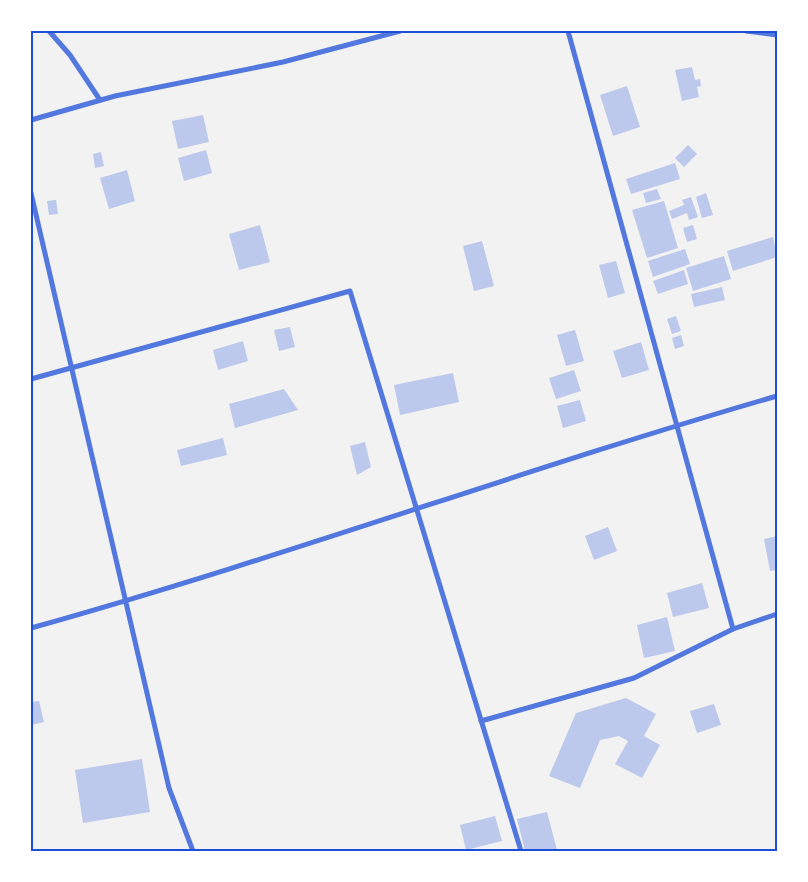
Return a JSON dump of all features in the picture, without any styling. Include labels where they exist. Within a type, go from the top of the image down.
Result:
[{"type":"street","points":[[49,31],[70,55],[100,100]]},
{"type":"street","points":[[31,120],[100,100],[283,62],[400,31]]},
{"type":"street","points":[[568,31],[733,628]]},
{"type":"street","points":[[746,31],[777,35]]},
{"type":"street","points":[[31,193],[169,788],[193,851]]},
{"type":"street","points":[[31,380],[71,367],[350,292],[521,851]]},
{"type":"street","points":[[31,628],[126,602],[677,425],[777,396]]},
{"type":"street","points":[[481,721],[634,678],[733,628],[777,614]]},
{"type":"building","points":[[692,67],[695,80],[700,79],[701,86],[697,87],[699,97],[682,101],[675,70]]},
{"type":"building","points":[[627,86],[640,127],[613,136],[600,95]]},
{"type":"building","points":[[203,115],[209,142],[178,149],[172,121]]},
{"type":"building","points":[[688,145],[697,154],[684,167],[675,158]]},
{"type":"building","points":[[206,150],[212,173],[184,181],[178,158]]},
{"type":"building","points":[[101,152],[104,166],[95,168],[93,154]]},
{"type":"building","points":[[675,163],[680,179],[631,194],[626,179]]},
{"type":"building","points":[[127,170],[135,201],[109,209],[100,178]]},
{"type":"building","points":[[657,189],[661,199],[646,203],[643,193]]},
{"type":"building","points":[[706,193],[713,215],[702,218],[696,197]]},
{"type":"building","points":[[691,197],[698,217],[689,220],[687,213],[672,219],[669,211],[684,205],[682,200]]},
{"type":"building","points":[[56,200],[58,214],[49,215],[47,201]]},
{"type":"building","points":[[664,201],[678,248],[647,258],[632,210]]},
{"type":"building","points":[[260,225],[270,262],[239,270],[229,234]]},
{"type":"building","points":[[693,225],[697,239],[687,242],[683,228]]},
{"type":"building","points":[[773,237],[777,257],[733,271],[727,251]]},
{"type":"building","points":[[482,241],[494,286],[474,291],[463,246]]},
{"type":"building","points":[[685,249],[690,264],[653,277],[648,261]]},
{"type":"building","points":[[724,256],[731,279],[693,291],[686,268]]},
{"type":"building","points":[[616,261],[625,293],[608,298],[599,265]]},
{"type":"building","points":[[684,270],[688,284],[658,294],[653,281]]},
{"type":"building","points":[[722,287],[725,300],[694,307],[691,294]]},
{"type":"building","points":[[676,316],[681,331],[672,334],[667,319]]},
{"type":"building","points":[[290,327],[295,347],[279,351],[274,330]]},
{"type":"building","points":[[575,330],[584,361],[566,366],[557,335]]},
{"type":"building","points":[[681,335],[684,346],[675,349],[672,338]]},
{"type":"building","points":[[243,341],[248,361],[218,370],[213,350]]},
{"type":"building","points":[[641,342],[649,370],[622,378],[613,351]]},
{"type":"building","points":[[574,370],[581,391],[556,399],[549,378]]},
{"type":"building","points":[[453,373],[459,402],[400,415],[394,385]]},
{"type":"building","points":[[284,389],[298,410],[235,428],[229,404]]},
{"type":"building","points":[[580,400],[586,421],[563,428],[557,406]]},
{"type":"building","points":[[223,438],[227,455],[181,466],[177,450]]},
{"type":"building","points":[[365,442],[371,467],[357,475],[350,446]]},
{"type":"building","points":[[608,527],[617,551],[594,560],[585,536]]},
{"type":"building","points":[[777,536],[777,570],[770,571],[764,539]]},
{"type":"building","points":[[702,583],[709,608],[673,617],[667,593]]},
{"type":"building","points":[[667,617],[675,651],[644,658],[637,625]]},
{"type":"building","points":[[626,698],[656,714],[644,736],[660,745],[642,778],[615,764],[628,741],[619,736],[600,740],[580,788],[549,776],[576,713]]},
{"type":"building","points":[[39,701],[44,722],[31,725],[31,702]]},
{"type":"building","points":[[714,704],[721,725],[697,733],[690,711]]},
{"type":"building","points":[[142,759],[150,812],[83,823],[75,770]]},
{"type":"building","points":[[547,812],[557,850],[525,851],[517,819]]},
{"type":"building","points":[[495,816],[502,841],[466,850],[460,825]]}]
